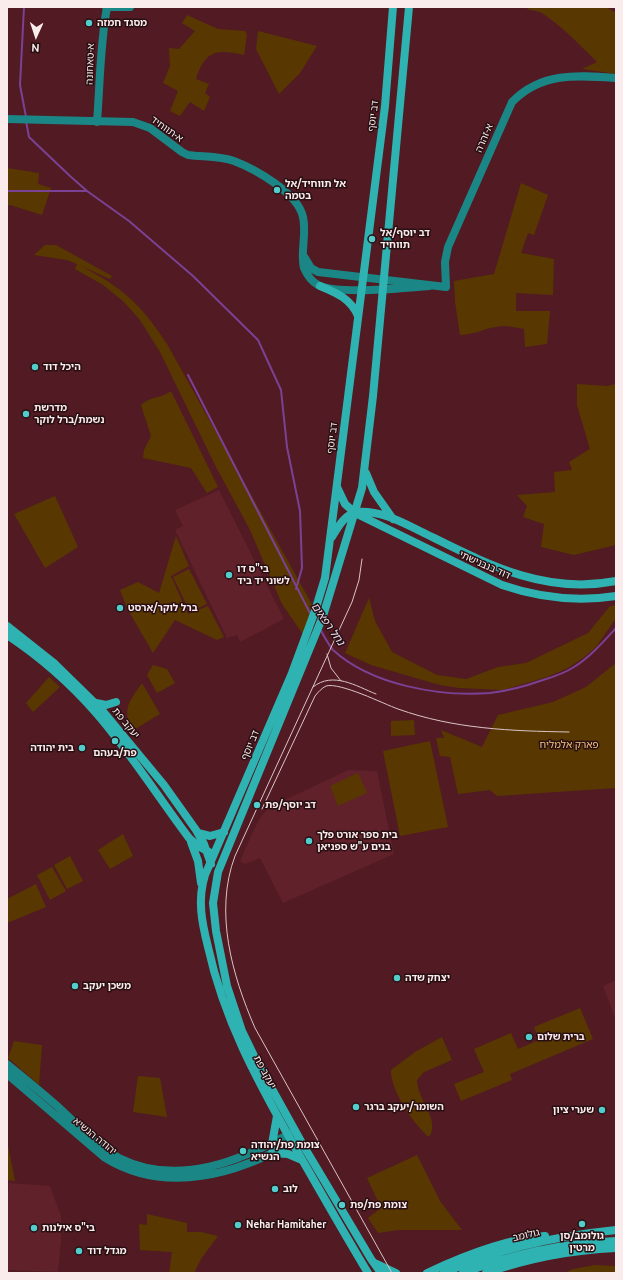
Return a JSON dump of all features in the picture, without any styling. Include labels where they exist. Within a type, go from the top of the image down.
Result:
[{"type":"main road","name":"דב יוסף","points":[[231,841],[306,647],[325,578],[384,106],[393,7]]},
{"type":"main road","name":"דב יוסף","points":[[216,851],[306,647],[323,616],[366,472],[409,7]]},
{"type":"main road","points":[[320,286],[346,299],[354,307],[358,317]]},
{"type":"main road","points":[[366,472],[374,492],[393,519]]},
{"type":"main road","name":"דוד בנבנישתי","points":[[336,486],[345,504],[355,513],[481,576],[514,589],[538,595],[568,599],[616,596]]},
{"type":"main road","points":[[331,539],[346,518],[355,513]]},
{"type":"main road","name":"דוד בנבנישתי","points":[[355,513],[372,514],[393,519],[488,564],[515,575],[542,581],[571,584],[597,584],[616,581]]},
{"type":"main road","name":"יעקב פת","points":[[7,626],[55,664],[96,703],[164,785],[198,832],[211,863],[215,885]]},
{"type":"main road","name":"יעקב פת","points":[[7,635],[57,674],[96,713],[188,836],[198,846],[207,851]]},
{"type":"main road","points":[[96,703],[106,705],[116,702]]},
{"type":"main road","points":[[198,832],[202,835],[210,836],[224,832]]},
{"type":"main road","points":[[188,836],[198,861],[202,890]]},
{"type":"main road","points":[[207,851],[216,851],[226,848],[231,841]]},
{"type":"main road","name":"יעקב פת","points":[[231,841],[218,872],[215,885],[213,909],[217,935],[234,1008],[248,1046],[294,1137],[381,1273]]},
{"type":"main road","name":"יעקב פת","points":[[216,851],[202,890],[200,904],[203,927],[221,997],[240,1046],[277,1116],[294,1137],[302,1160],[367,1272]]},
{"type":"main road","points":[[272,1144],[277,1116]]},
{"type":"main road","points":[[272,1153],[288,1154],[302,1160]]},
{"type":"main road","name":"גולומב","points":[[444,1273],[496,1253],[536,1242],[616,1230]]},
{"type":"main road","points":[[427,1273],[460,1259],[513,1241],[541,1236],[576,1235]]},
{"type":"main road","name":"גולומב","points":[[463,1273],[540,1249],[581,1243],[616,1241]]},
{"type":"main road","points":[[486,1273],[541,1256],[590,1249],[616,1248]]},
{"type":"main road","points":[[371,1259],[382,1267],[396,1273]]},
{"type":"street","points":[[106,7],[130,7]]},
{"type":"street","name":"א-טאחונה","points":[[97,122],[102,62],[101,41],[106,7]]},
{"type":"street","name":"א-זהרה","points":[[429,286],[446,287],[445,262],[448,247],[512,102],[521,93],[532,86],[551,78],[576,75],[616,78]]},
{"type":"street","name":"א-תווחיד","points":[[7,119],[142,124],[188,154],[233,161],[251,169],[274,184],[297,202],[302,213],[304,226],[306,272],[313,281],[320,286]]},
{"type":"street","points":[[304,253],[312,269],[328,273],[363,276],[429,286]]},
{"type":"street","points":[[328,273],[321,277],[320,286],[329,288],[362,289],[429,286]]},
{"type":"street","name":"יהודה הנשיא","points":[[7,1064],[41,1091],[101,1146],[119,1157],[138,1164],[164,1170],[198,1170],[238,1160],[272,1144],[294,1137]]},
{"type":"street","name":"יהודה הנשיא","points":[[7,1074],[36,1097],[97,1152],[118,1166],[160,1177],[202,1177],[239,1167],[272,1153],[294,1137]]},
{"type":"shaded area","name":"בי\"ס דו לשוני יד ביד","points":[[219,490],[284,619],[240,642],[237,635],[227,638],[175,530],[183,526],[175,510]]},
{"type":"shaded area","points":[[348,770],[377,771],[394,854],[283,903],[260,858],[245,864],[240,861],[251,836],[260,818],[268,808]]},
{"type":"shaded area","points":[[616,980],[616,1020],[603,986]]},
{"type":"shaded area","name":"בי\"ס אילנות","points":[[9,1183],[50,1186],[61,1216],[61,1241],[58,1272],[7,1270],[7,1208]]},
{"type":"green space","points":[[525,7],[606,7],[616,13],[616,74],[582,69],[597,62],[571,36],[550,18],[540,12],[529,10]]},
{"type":"green space","points":[[187,15],[218,29],[245,31],[247,35],[244,55],[219,52],[208,57],[200,69],[196,79],[209,84],[205,93],[210,97],[204,111],[190,102],[180,116],[170,111],[178,91],[163,83],[170,66],[169,48],[179,49],[195,31],[182,23]]},
{"type":"green space","points":[[258,31],[317,46],[300,73],[279,94],[256,49]]},
{"type":"green space","points":[[7,168],[39,173],[38,184],[51,188],[42,215],[10,205],[7,206]]},
{"type":"green space","points":[[521,183],[548,195],[534,235],[528,233],[521,253],[554,259],[553,295],[516,293],[516,311],[550,311],[547,344],[525,347],[524,329],[514,327],[498,326],[471,334],[460,335],[455,302],[454,281],[494,274]]},
{"type":"green space","points":[[45,245],[56,245],[112,276],[110,279],[79,265],[108,281],[119,289],[139,307],[167,344],[314,608],[304,636],[282,604],[250,530],[215,465],[160,352],[140,320],[123,301],[103,285],[75,269],[77,264],[67,260],[34,255]]},
{"type":"green space","points":[[577,384],[607,386],[616,384],[616,545],[574,555],[541,547],[544,524],[523,517],[527,506],[517,495],[555,492],[554,472],[572,470],[569,462],[590,449],[577,405]]},
{"type":"green space","points":[[171,391],[218,487],[207,493],[191,468],[143,458],[144,450],[151,436],[141,405]]},
{"type":"green space","points":[[55,496],[78,547],[45,568],[14,514]]},
{"type":"green space","points":[[176,536],[189,566],[171,576],[188,614],[208,606],[224,637],[217,640],[175,620],[153,653],[128,610],[120,590],[138,582],[159,593]]},
{"type":"green space","points":[[189,569],[207,604],[190,612],[173,577]]},
{"type":"green space","points":[[369,598],[375,621],[392,652],[437,675],[466,679],[498,667],[526,663],[588,633],[610,606],[616,605],[616,618],[596,647],[568,668],[547,677],[503,690],[459,688],[440,685],[371,665],[345,653]]},
{"type":"green space","name":"פארק אלמליח","points":[[616,663],[616,788],[497,796],[490,790],[458,794],[450,757],[440,756],[436,738],[444,738],[441,730],[482,747],[498,715],[553,702],[586,687]]},
{"type":"green space","points":[[153,665],[167,669],[175,683],[157,693],[147,675]]},
{"type":"green space","points":[[49,677],[60,687],[33,712],[26,703]]},
{"type":"green space","points":[[142,683],[160,714],[132,731],[127,711],[128,706],[130,700]]},
{"type":"green space","points":[[414,720],[415,735],[391,736],[391,721]]},
{"type":"green space","points":[[430,741],[448,827],[400,836],[383,751]]},
{"type":"green space","points":[[358,773],[367,793],[338,806],[330,786]]},
{"type":"green space","points":[[123,834],[133,856],[110,869],[98,850]]},
{"type":"green space","points":[[70,856],[83,881],[67,889],[54,865]]},
{"type":"green space","points":[[52,867],[66,891],[50,900],[37,875]]},
{"type":"green space","points":[[36,884],[46,907],[7,923],[7,899]]},
{"type":"green space","points":[[580,1008],[593,1039],[510,1074],[512,1080],[461,1101],[454,1084],[484,1072],[474,1049],[511,1033],[518,1049],[539,1040],[534,1027]]},
{"type":"green space","points":[[442,1037],[452,1060],[424,1072],[417,1080],[418,1087],[432,1124],[432,1130],[429,1137],[410,1116],[404,1106],[394,1087],[391,1070],[415,1052]]},
{"type":"green space","points":[[14,1041],[42,1045],[39,1085],[8,1058]]},
{"type":"green space","points":[[138,1076],[160,1078],[167,1117],[133,1112]]},
{"type":"green space","points":[[7,1140],[15,1181],[7,1180]]},
{"type":"green space","points":[[417,1155],[440,1201],[462,1230],[398,1230],[378,1233],[368,1218],[381,1208],[367,1178]]},
{"type":"green space","points":[[147,1214],[187,1223],[187,1232],[201,1232],[218,1236],[201,1259],[194,1273],[169,1273],[172,1252],[140,1250],[139,1224],[147,1225]]},
{"type":"green space","points":[[595,1265],[616,1266],[616,1273],[565,1273],[573,1269]]},
{"type":"waterway","points":[[24,7],[20,85],[26,117]]},
{"type":"waterway","points":[[26,121],[29,137],[70,176],[87,191],[129,221],[193,276],[258,340],[281,390],[287,447],[300,511],[302,568],[296,589]]},
{"type":"waterway","points":[[7,191],[86,191]]},
{"type":"waterway","name":"נחל רפאים","points":[[188,375],[311,615]]},
{"type":"waterway","name":"נחל רפאים","points":[[320,629],[333,650],[349,662],[367,672],[386,680],[407,686],[450,693],[470,694],[510,690],[563,673],[585,659],[616,628]]},
{"type":"tram line","points":[[362,559],[359,580],[352,602],[235,856],[229,877],[226,899],[226,921],[228,943],[233,965],[239,987],[255,1028],[392,1273]]},
{"type":"tram line","points":[[327,654],[331,668],[341,681]]},
{"type":"tram line","points":[[313,687],[321,682],[336,680],[353,684],[376,694]]},
{"type":"tram line","points":[[262,809],[315,696],[326,686],[341,687],[419,716],[461,725],[504,730],[569,732]]},
{"type":"place","name":"מסגד חמזה","points":[[89,23]]},
{"type":"place","name":"אל תווחיד/אל בטמה","points":[[277,190]]},
{"type":"place","name":"דב יוסף/אל תווחיד","points":[[372,239]]},
{"type":"place","name":"היכל דוד","points":[[35,367]]},
{"type":"place","name":"מדרשת נשמת/ברל לוקר","points":[[26,414]]},
{"type":"place","name":"בי\"ס דו לשוני יד ביד","points":[[229,575]]},
{"type":"place","name":"ברל לוקר/ארסט","points":[[120,608]]},
{"type":"place","name":"פת/בעהם","points":[[115,741]]},
{"type":"place","name":"בית יהודה","points":[[82,748]]},
{"type":"place","name":"דב יוסף/פת","points":[[257,805]]},
{"type":"place","name":"בית ספר אורט פלך בנים ע\"ש ספניאן","points":[[309,841]]},
{"type":"place","name":"יצחק שדה","points":[[397,978]]},
{"type":"place","name":"משכן יעקב","points":[[75,986]]},
{"type":"place","name":"ברית שלום","points":[[529,1037]]},
{"type":"place","name":"השומר/יעקב ברגר","points":[[356,1107]]},
{"type":"place","name":"שערי ציון","points":[[602,1110]]},
{"type":"place","name":"צומת פת/יהודה הנשיא","points":[[243,1151]]},
{"type":"place","name":"לוב","points":[[275,1189]]},
{"type":"place","name":"צומת פת/פת","points":[[342,1205]]},
{"type":"place","name":"גולומב/סן מרטין","points":[[582,1224]]},
{"type":"place","name":"Nehar Hamitaher","points":[[238,1225]]},
{"type":"place","name":"בי\"ס אילנות","points":[[34,1228]]},
{"type":"place","name":"מגדל דוד","points":[[79,1251]]}]
